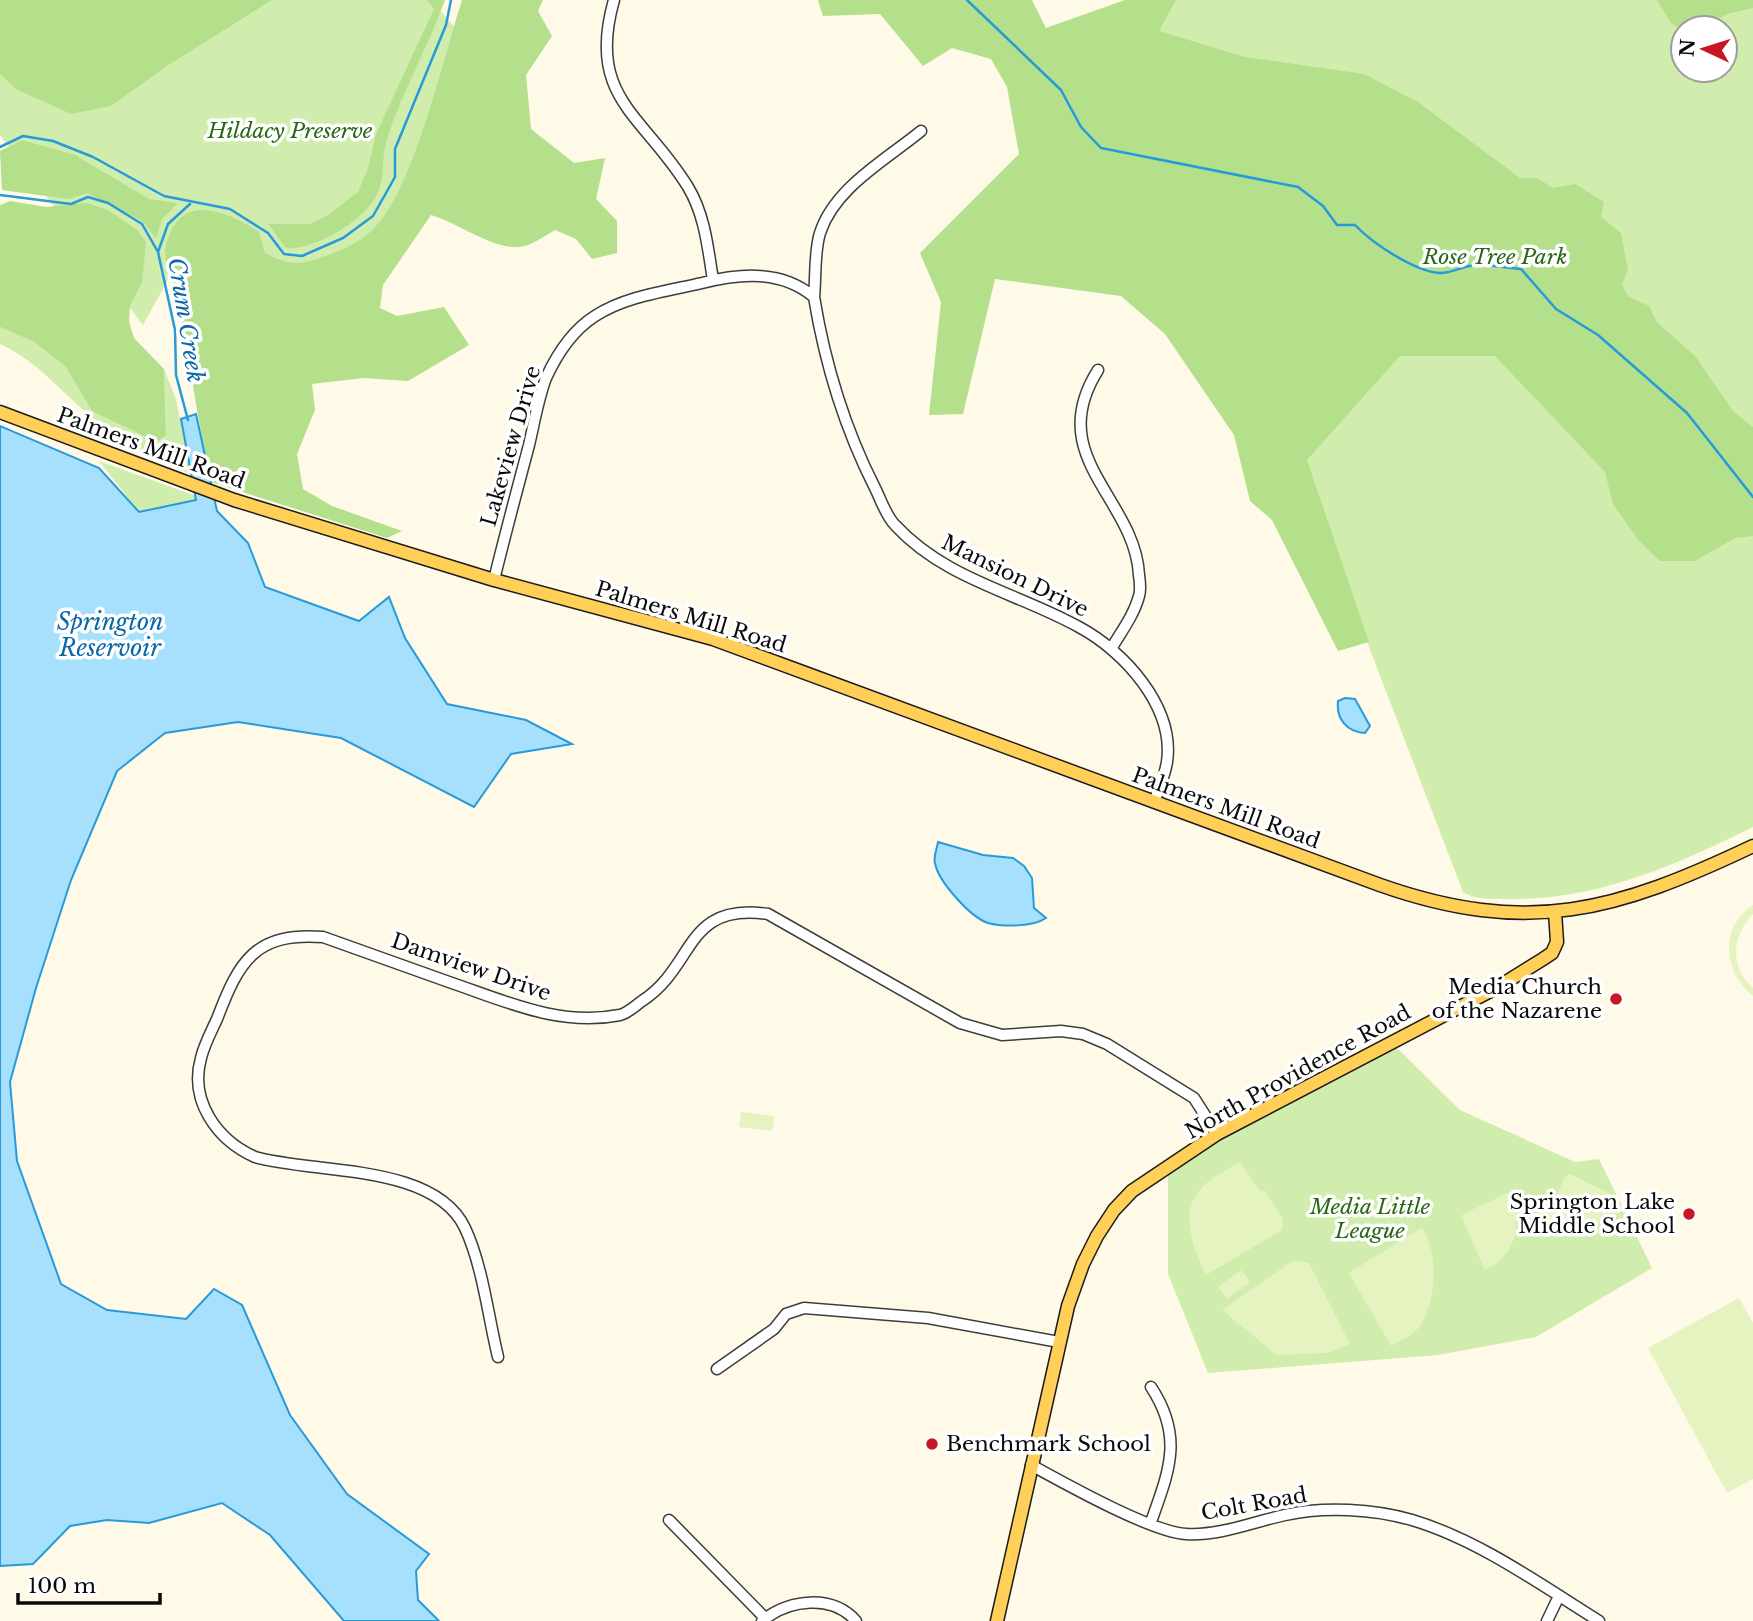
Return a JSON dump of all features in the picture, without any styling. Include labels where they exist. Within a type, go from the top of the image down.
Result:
[{"type":"main road","name":"Palmers Mill Road","points":[[0,412],[233,500],[494,580],[713,639],[1404,894],[1475,911],[1555,912]]},
{"type":"main road","points":[[1555,912],[1606,904],[1647,893],[1753,846]]},
{"type":"main road","name":"North Providence Road","points":[[997,1621],[1059,1342],[1083,1264],[1114,1210],[1132,1191],[1217,1134],[1498,987],[1547,957],[1557,942],[1555,912]]},
{"type":"street","points":[[614,0],[607,24],[605,56],[611,83],[689,189],[702,218],[713,280]]},
{"type":"street","points":[[814,297],[820,234],[830,212],[845,192],[922,131]]},
{"type":"street","name":"Lakeview Drive","points":[[494,580],[546,380],[564,345],[596,315],[623,302],[713,280],[751,275],[773,277],[799,285],[814,297]]},
{"type":"street","name":"Mansion Drive","points":[[814,297],[828,365],[847,430],[892,523],[925,554],[964,577],[1080,627],[1111,649],[1143,682],[1162,718],[1167,739],[1167,761],[1154,802]]},
{"type":"street","points":[[1098,370],[1087,388],[1082,411],[1083,452],[1114,510],[1129,531],[1139,563],[1140,594],[1111,649]]},
{"type":"street","name":"Damview Drive","points":[[498,1357],[465,1227],[448,1205],[422,1188],[386,1178],[255,1157],[242,1151],[214,1126],[199,1090],[200,1060],[237,972],[243,963],[274,941],[291,935],[323,937],[536,1012],[584,1019],[623,1014],[660,990],[701,929],[720,916],[744,910],[768,914],[960,1023],[1002,1035],[1072,1032],[1107,1044],[1194,1098],[1217,1134]]},
{"type":"street","points":[[717,1369],[774,1329],[786,1314],[804,1308],[928,1318],[1059,1342]]},
{"type":"street","points":[[1151,1387],[1163,1404],[1172,1433],[1172,1457],[1151,1522]]},
{"type":"street","name":"Colt Road","points":[[1031,1465],[1077,1490],[1184,1534],[1235,1529],[1287,1514],[1327,1511],[1369,1513],[1411,1520],[1460,1539],[1599,1621]]},
{"type":"street","points":[[669,1520],[764,1619],[799,1603],[826,1602],[849,1613],[856,1621]]},
{"type":"street","points":[[1547,1621],[1559,1596]]},
{"type":"green space","name":"Hildacy Preserve","points":[[0,0],[431,0],[463,37],[422,196],[307,280],[197,227],[143,325],[0,135]]},
{"type":"green space","points":[[0,0],[272,0],[170,64],[111,106],[71,114],[16,89],[0,74]]},
{"type":"green space","points":[[427,0],[445,0],[393,121],[385,147],[380,186],[373,201],[357,218],[334,234],[309,245],[286,248],[268,224],[310,224],[328,215],[358,192],[368,168],[376,134],[434,9]]},
{"type":"green space","points":[[462,0],[543,0],[538,11],[552,36],[526,75],[531,129],[574,163],[605,158],[596,199],[617,221],[617,253],[592,259],[576,239],[555,230],[525,246],[502,245],[431,215],[383,285],[380,308],[397,316],[444,307],[469,345],[408,381],[364,378],[312,384],[315,410],[297,454],[303,489],[332,506],[402,531],[387,538],[211,482],[176,292],[165,258],[172,229],[181,218],[192,212],[218,212],[259,232],[265,253],[283,261],[297,263],[331,254],[366,235],[390,207],[403,182],[437,86]]},
{"type":"green space","points":[[818,0],[1032,0],[1046,28],[1125,0],[1176,0],[1159,31],[1245,57],[1364,74],[1418,102],[1520,178],[1537,178],[1553,188],[1575,184],[1604,202],[1601,217],[1621,233],[1628,270],[1622,285],[1628,296],[1649,306],[1657,322],[1695,356],[1733,411],[1753,427],[1753,536],[1735,538],[1695,561],[1660,561],[1639,541],[1613,504],[1605,472],[1495,356],[1400,356],[1307,460],[1369,642],[1338,651],[1272,520],[1250,501],[1234,435],[1165,334],[1121,296],[995,279],[963,414],[929,415],[941,302],[920,253],[1019,154],[1007,87],[991,59],[952,48],[923,66],[880,14],[823,16]]},
{"type":"green space","name":"Rose Tree Park","points":[[1156,0],[1753,0],[1753,827],[1636,878],[1574,894],[1509,899],[1479,898],[1463,892],[1134,34]]},
{"type":"green space","points":[[1657,0],[1753,0],[1753,8],[1727,14],[1669,14],[1669,20]]},
{"type":"green space","points":[[22,140],[75,155],[149,199],[178,203],[162,219],[156,238],[141,220],[87,193],[68,199],[2,190],[0,151]]},
{"type":"green space","points":[[10,201],[46,207],[87,203],[108,210],[137,230],[146,242],[142,282],[130,306],[129,322],[134,338],[164,369],[166,435],[157,442],[92,411],[65,366],[34,342],[0,327],[0,205]]},
{"type":"green space","points":[[0,327],[34,342],[65,366],[92,411],[166,435],[164,369],[176,399],[191,474],[140,450],[93,418],[39,369],[0,344]]},
{"type":"green space","points":[[99,461],[196,496],[197,501],[139,512]]},
{"type":"green space","points":[[1753,905],[1753,914],[1741,931],[1736,951],[1740,970],[1753,988],[1753,996],[1736,975],[1729,950],[1734,925]]},
{"type":"green space","name":"Media Little League","points":[[1396,1047],[1460,1110],[1575,1162],[1599,1159],[1652,1268],[1536,1337],[1438,1355],[1208,1373],[1168,1274],[1168,1167]]},
{"type":"green space","points":[[741,1112],[774,1116],[772,1131],[739,1127]]},
{"type":"green space","points":[[1240,1162],[1260,1191],[1265,1191],[1283,1219],[1282,1230],[1206,1275],[1191,1233],[1190,1211],[1193,1200],[1208,1182]]},
{"type":"green space","points":[[1570,1174],[1613,1195],[1603,1217],[1588,1230],[1569,1232],[1545,1225],[1564,1178]]},
{"type":"green space","points":[[1512,1191],[1516,1215],[1515,1236],[1505,1255],[1485,1270],[1462,1218],[1463,1214]]},
{"type":"green space","points":[[1422,1227],[1433,1262],[1431,1301],[1419,1327],[1391,1346],[1349,1273]]},
{"type":"green space","points":[[1294,1260],[1309,1263],[1350,1344],[1327,1353],[1277,1355],[1222,1310]]},
{"type":"green space","points":[[1241,1270],[1250,1282],[1227,1299],[1218,1287]]},
{"type":"green space","points":[[1739,1298],[1753,1323],[1753,1479],[1727,1493],[1648,1348]]},
{"type":"water","name":"Springton Reservoir","points":[[196,414],[217,511],[248,543],[265,587],[359,621],[389,597],[405,638],[447,704],[526,720],[572,744],[511,754],[474,807],[341,738],[238,722],[165,733],[117,771],[71,880],[36,988],[10,1082],[17,1161],[61,1284],[107,1310],[186,1319],[214,1289],[242,1305],[290,1415],[347,1494],[429,1554],[416,1571],[418,1600],[439,1621],[344,1621],[270,1535],[222,1503],[149,1523],[107,1520],[70,1526],[33,1564],[0,1566],[0,426],[99,468],[139,512],[196,500],[181,419]]},
{"type":"water","points":[[1345,698],[1355,699],[1370,726],[1365,733],[1353,730],[1341,719],[1338,701]]},
{"type":"water","points":[[938,842],[983,855],[1013,858],[1024,866],[1032,878],[1034,908],[1046,918],[1034,923],[1010,926],[988,923],[973,914],[948,888],[937,870],[935,856]]},
{"type":"waterway","name":"Crum Creek","points":[[0,147],[23,136],[53,141],[93,157],[164,196],[230,209],[268,233],[284,254],[302,256],[343,238],[373,216],[395,177],[395,149],[446,25],[451,0]]},
{"type":"waterway","points":[[967,0],[1061,90],[1081,127],[1101,148],[1298,187],[1323,206],[1337,225],[1355,225],[1394,255],[1429,271],[1444,273],[1467,266],[1482,265],[1521,269],[1556,309],[1598,335],[1687,413],[1753,497]]},
{"type":"waterway","points":[[0,195],[71,204],[88,197],[108,203],[142,224],[158,252]]},
{"type":"waterway","name":"Crum Creek","points":[[188,420],[176,375],[175,330],[158,252],[168,224],[190,204]]},
{"type":"place","name":"Media Church of the Nazarene","points":[[1616,999]]},
{"type":"place","name":"Springton Lake Middle School","points":[[1689,1214]]},
{"type":"place","name":"Benchmark School","points":[[932,1444]]}]
